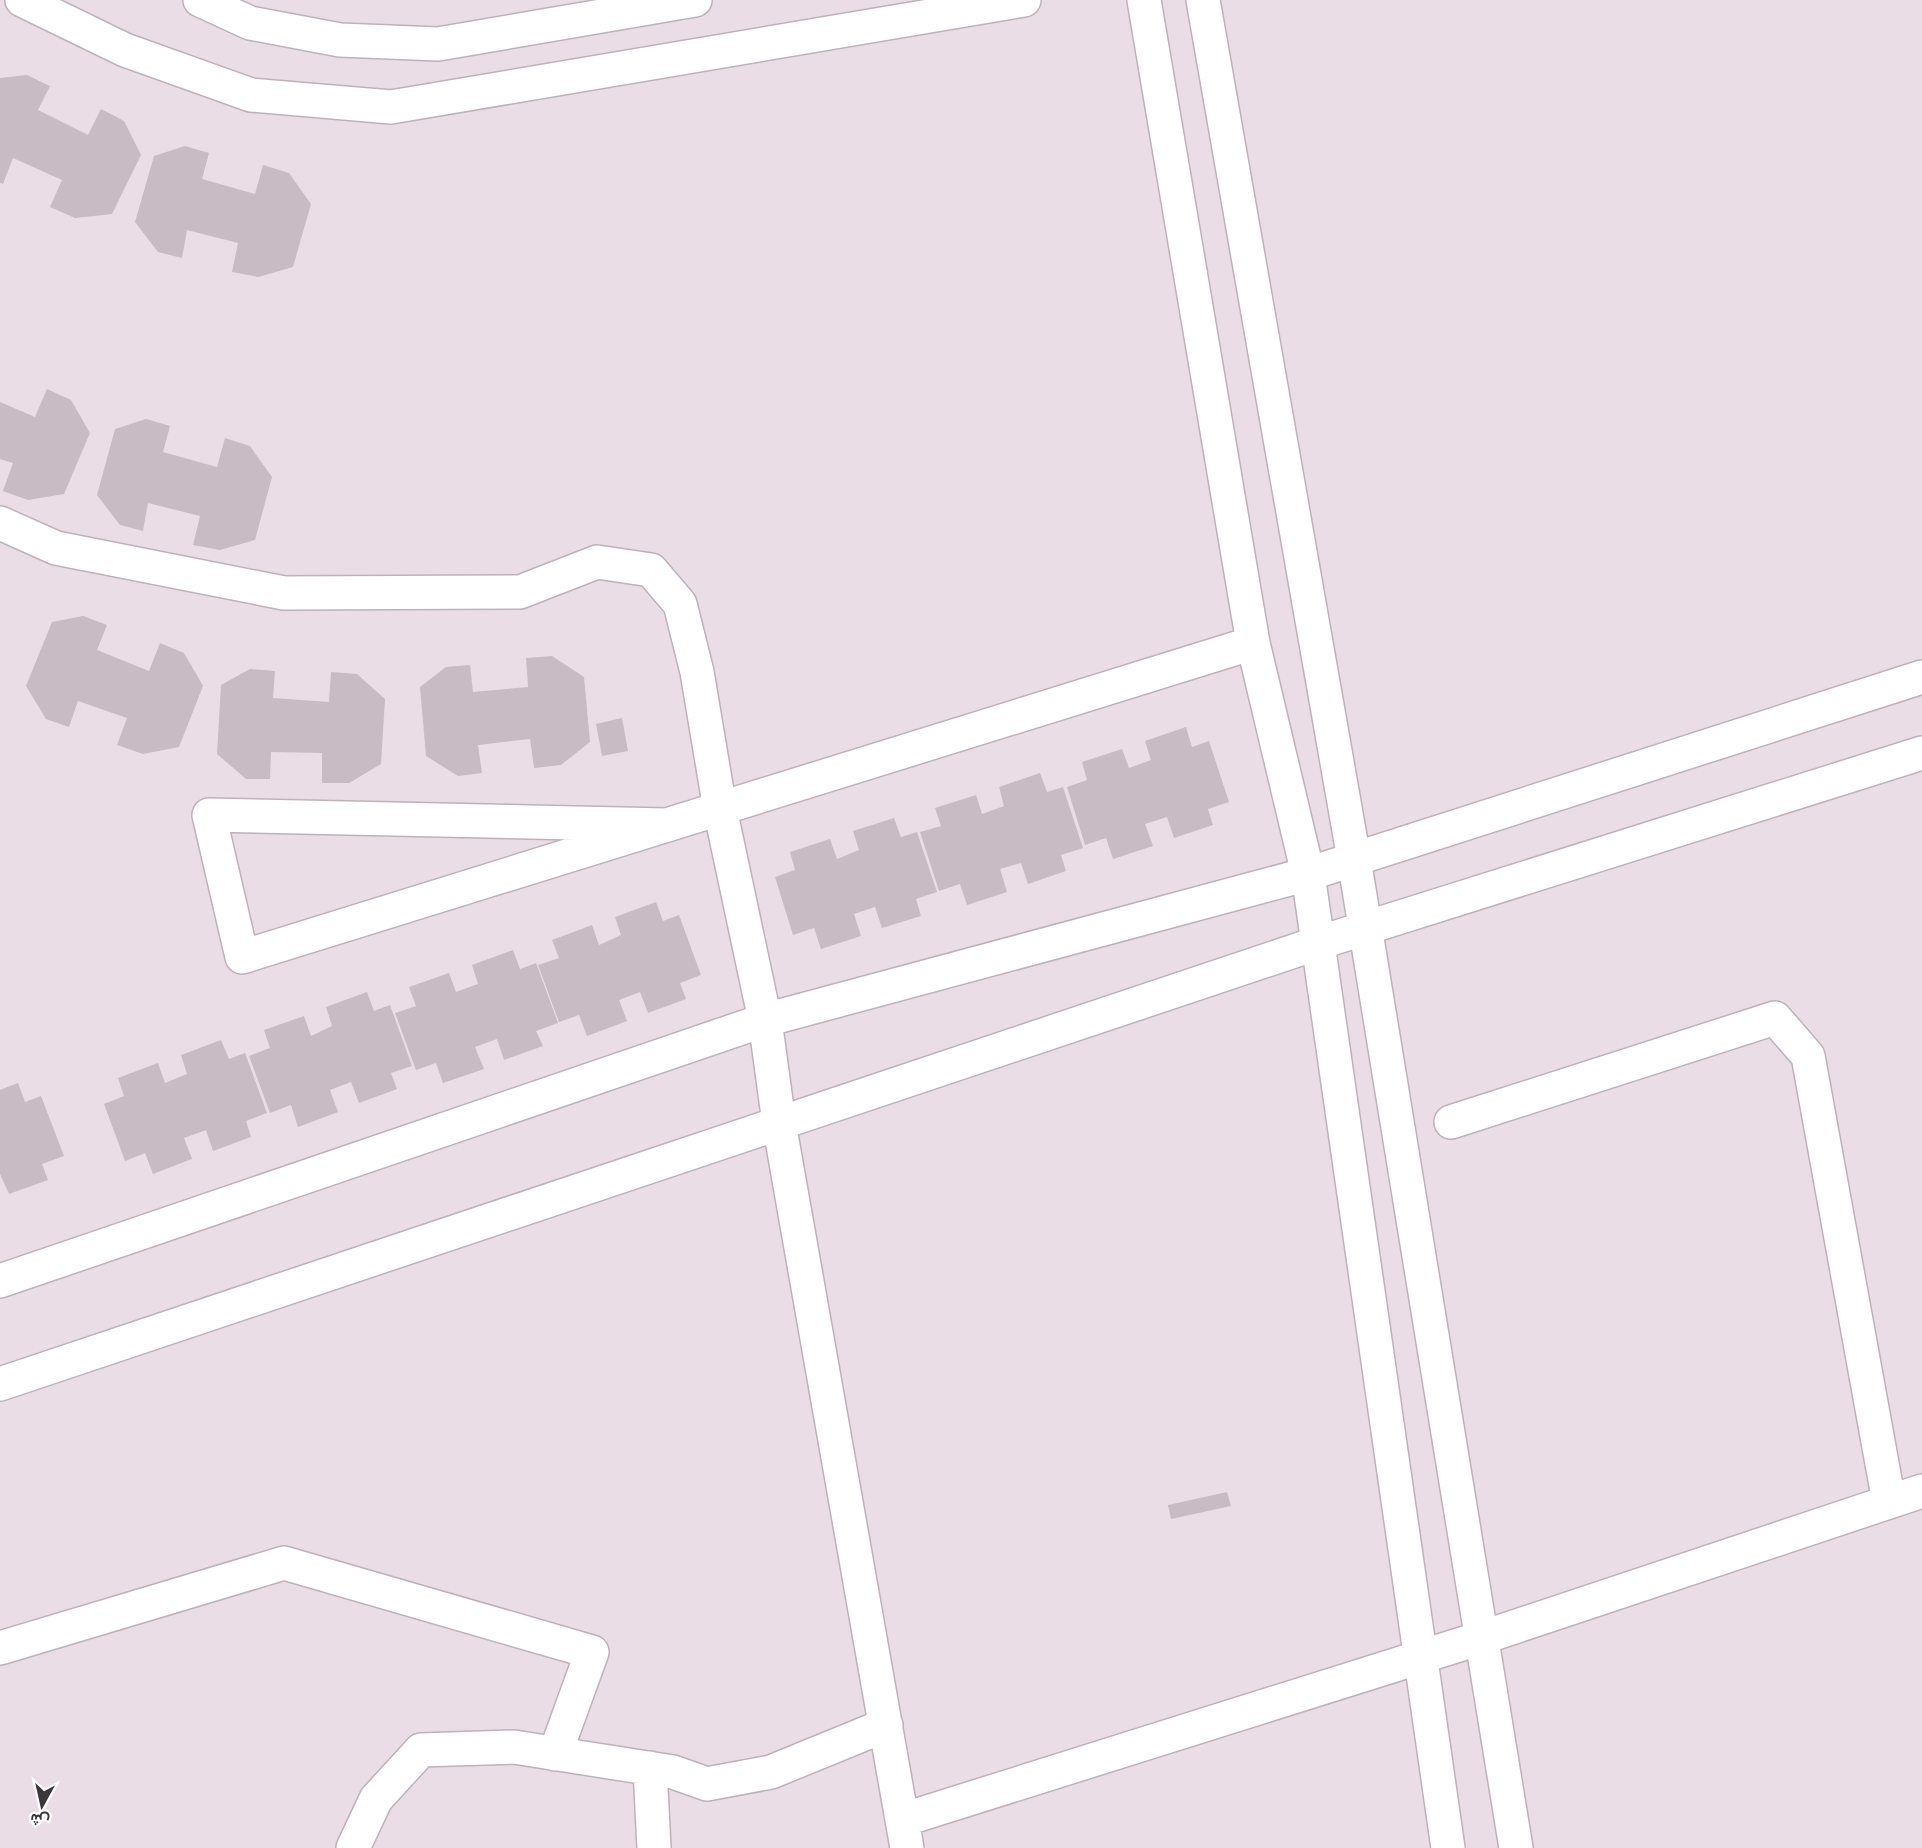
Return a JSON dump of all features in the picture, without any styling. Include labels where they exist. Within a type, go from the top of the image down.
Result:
[{"type":"street","points":[[22,0],[125,50],[251,95],[391,107],[1024,0]]},
{"type":"street","points":[[200,0],[250,23],[340,40],[438,44],[695,0]]},
{"type":"street","points":[[1144,0],[1253,643],[1308,874],[1448,1848]]},
{"type":"street","points":[[1203,0],[1354,859],[1484,1637],[1516,1848]]},
{"type":"street","points":[[0,523],[56,548],[284,593],[520,592],[597,562],[651,570],[680,604],[697,672],[720,809],[765,1020],[779,1123],[904,1834],[1421,1657],[1922,1491]]},
{"type":"street","points":[[667,825],[209,815],[242,957],[1253,643]]},
{"type":"street","points":[[0,1281],[765,1020],[1308,874],[1922,677]]},
{"type":"street","points":[[0,1384],[1318,943],[1922,753]]},
{"type":"street","points":[[1451,1122],[1775,1018],[1808,1056],[1889,1502]]},
{"type":"street","points":[[0,1648],[284,1563],[592,1652],[555,1754]]},
{"type":"street","points":[[353,1848],[376,1799],[421,1750],[514,1747],[674,1772],[707,1784],[771,1772],[886,1725]]},
{"type":"street","points":[[650,1768],[654,1848]]},
{"type":"building","points":[[27,75],[50,86],[38,110],[88,135],[101,109],[124,121],[141,155],[112,214],[75,218],[50,207],[62,180],[13,158],[3,184],[0,183],[0,78]]},
{"type":"building","points":[[185,146],[209,153],[202,179],[255,194],[263,165],[289,173],[311,204],[293,267],[258,277],[232,272],[238,243],[187,230],[182,258],[158,252],[135,222],[154,156]]},
{"type":"building","points":[[47,389],[71,400],[90,433],[64,494],[28,500],[3,491],[13,463],[0,459],[0,402],[35,417]]},
{"type":"building","points":[[146,419],[170,426],[163,452],[217,467],[225,438],[250,446],[272,477],[255,540],[220,550],[193,545],[200,516],[148,503],[143,531],[120,525],[97,495],[115,429]]},
{"type":"building","points":[[83,616],[107,625],[97,650],[149,671],[160,643],[184,653],[203,686],[179,747],[143,754],[117,745],[127,718],[78,701],[69,727],[46,719],[26,686],[52,622]]},
{"type":"building","points":[[552,656],[584,677],[590,742],[561,765],[534,768],[530,739],[478,745],[482,773],[458,776],[426,756],[420,687],[446,667],[470,665],[473,692],[528,687],[526,658]]},
{"type":"building","points":[[250,669],[275,671],[273,698],[329,702],[331,672],[357,674],[385,699],[381,764],[349,783],[322,783],[322,753],[271,752],[270,779],[246,779],[217,754],[221,685]]},
{"type":"building","points":[[622,718],[628,751],[602,756],[596,724]]},
{"type":"building","points":[[1186,727],[1192,747],[1209,741],[1229,802],[1208,809],[1213,825],[1174,838],[1167,817],[1145,824],[1153,846],[1113,859],[1106,838],[1085,845],[1067,787],[1087,780],[1082,762],[1122,749],[1129,768],[1151,760],[1145,741]]},
{"type":"building","points":[[1040,773],[1047,792],[1063,787],[1083,848],[1061,855],[1066,871],[1028,884],[1021,863],[1000,869],[1007,892],[967,905],[960,884],[939,891],[920,832],[941,826],[935,808],[976,795],[982,814],[1004,806],[999,787]]},
{"type":"building","points":[[894,818],[901,837],[917,832],[937,892],[916,899],[921,916],[882,928],[875,907],[854,914],[861,936],[821,949],[814,928],[793,935],[775,877],[795,870],[790,852],[830,839],[837,859],[859,850],[853,831]]},
{"type":"building","points":[[656,902],[663,921],[679,915],[701,975],[680,983],[686,999],[648,1013],[640,992],[619,1000],[627,1021],[587,1036],[579,1015],[559,1022],[538,965],[559,958],[552,940],[592,925],[599,945],[621,935],[615,917]]},
{"type":"building","points":[[513,950],[520,969],[536,963],[558,1023],[536,1031],[543,1046],[504,1060],[497,1039],[475,1047],[484,1069],[443,1083],[436,1063],[416,1070],[395,1013],[416,1006],[409,987],[449,973],[456,992],[478,984],[472,965]]},
{"type":"building","points":[[367,992],[374,1011],[390,1005],[412,1066],[391,1073],[397,1089],[359,1103],[351,1082],[330,1090],[338,1112],[298,1127],[291,1105],[270,1113],[249,1056],[270,1048],[264,1030],[304,1016],[311,1036],[332,1026],[326,1007]]},
{"type":"building","points":[[221,1040],[229,1059],[245,1053],[267,1113],[246,1121],[251,1137],[213,1151],[206,1130],[184,1138],[192,1159],[153,1174],[145,1153],[125,1161],[104,1104],[124,1096],[118,1078],[158,1063],[165,1083],[187,1074],[181,1055]]},
{"type":"building","points":[[18,1083],[25,1102],[41,1096],[64,1156],[42,1164],[48,1180],[9,1194],[0,1174],[0,1090]]},
{"type":"building","points":[[1227,1492],[1231,1506],[1171,1519],[1168,1505]]}]
